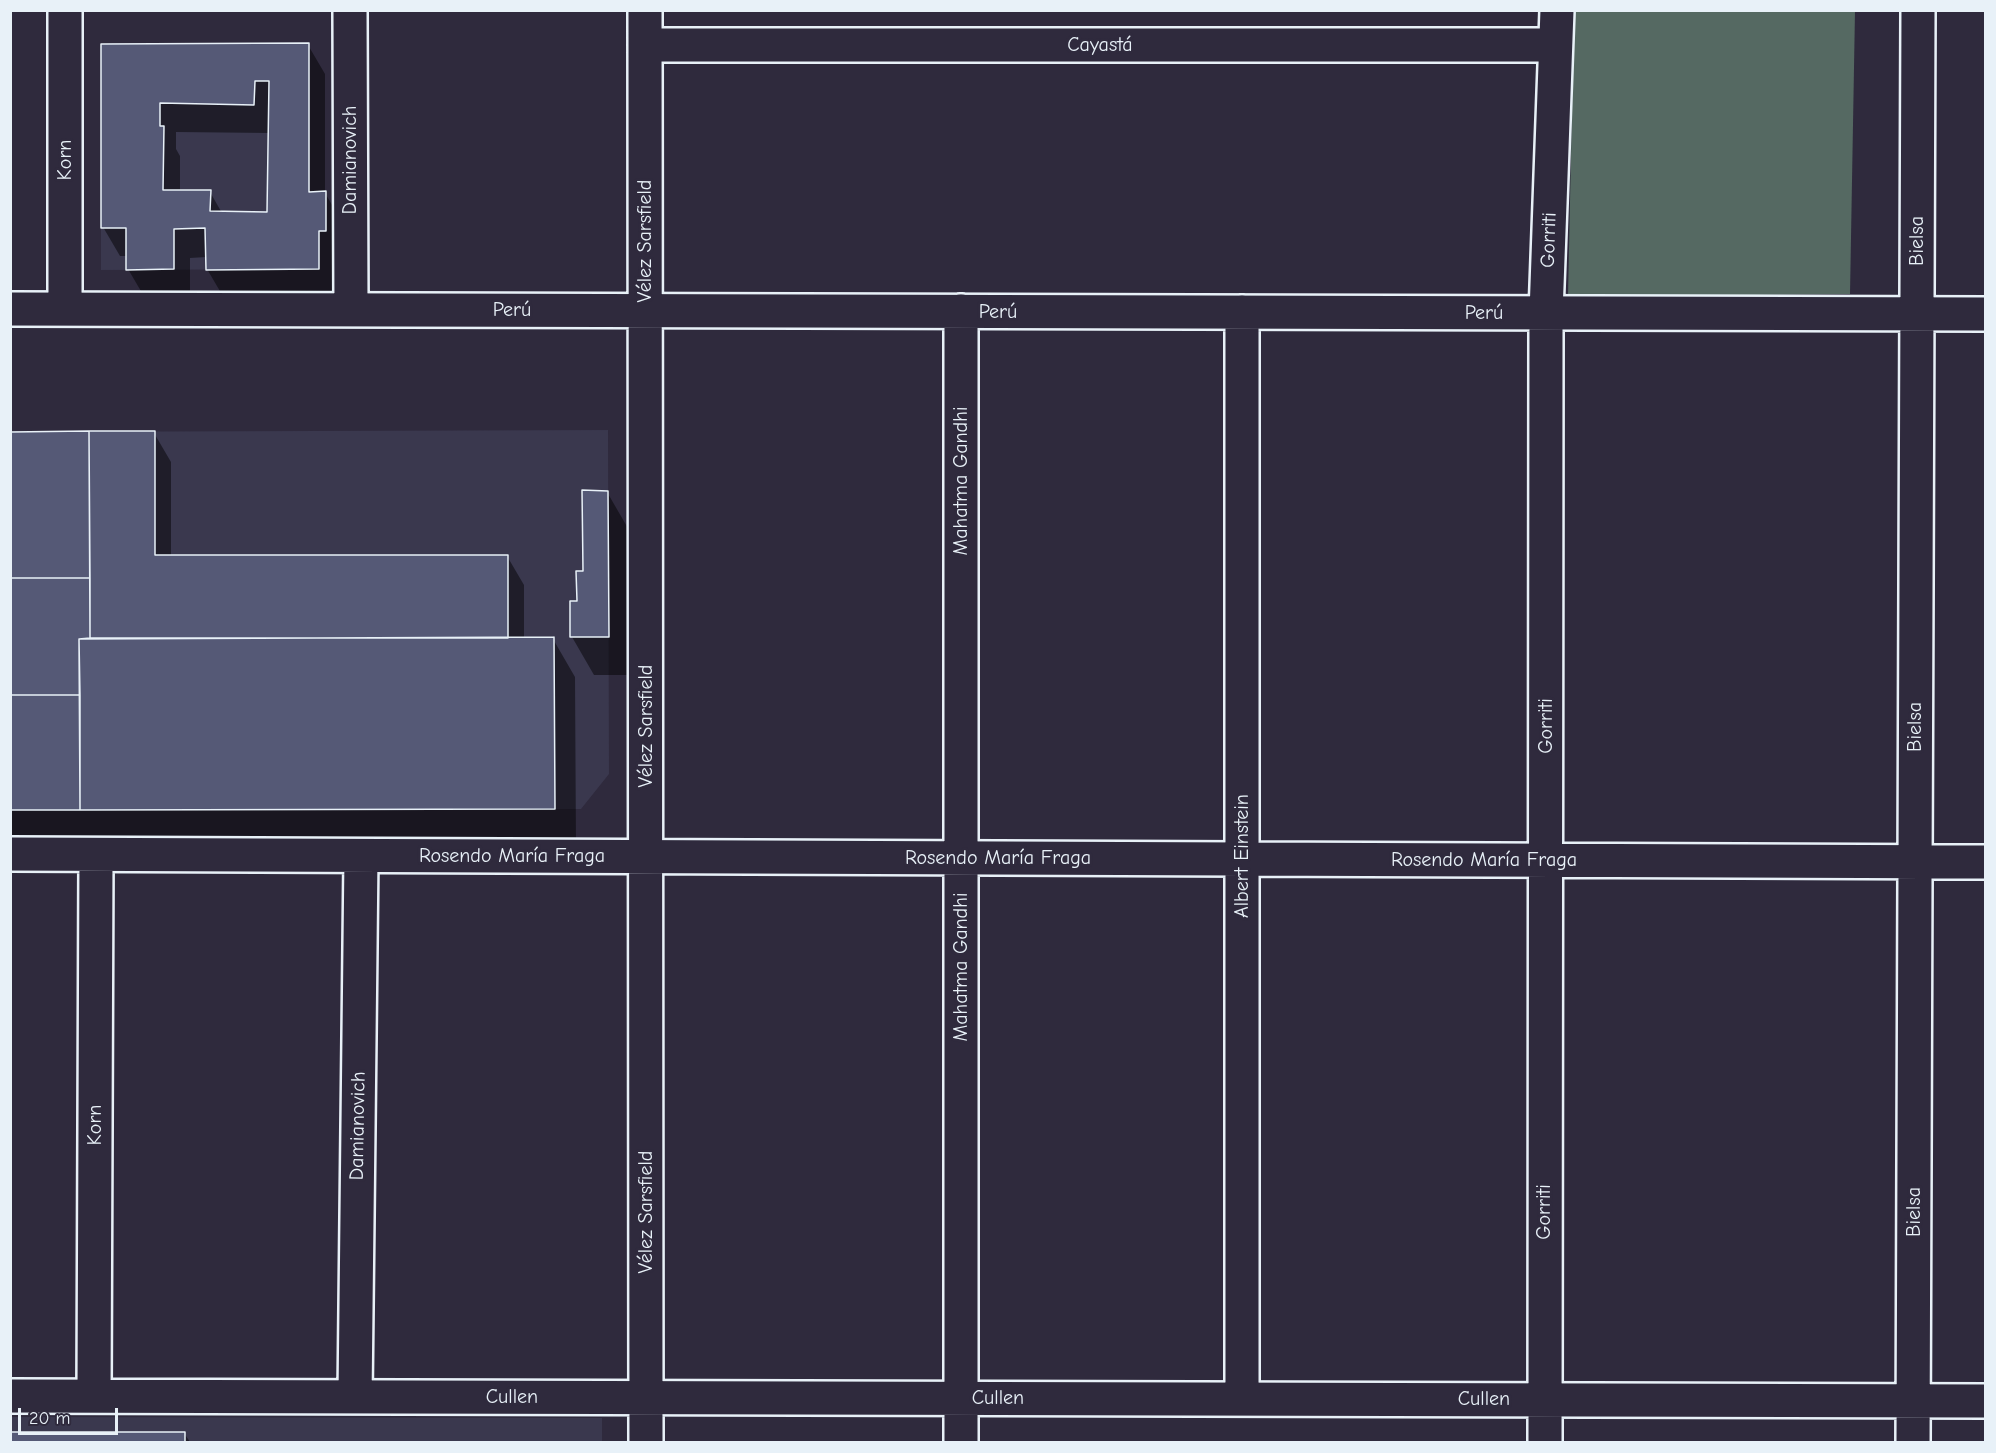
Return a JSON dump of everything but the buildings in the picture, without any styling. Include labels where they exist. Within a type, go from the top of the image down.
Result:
[{"type":"street","name":"Korn","points":[[64,10],[65,309]]},
{"type":"street","name":"Damianovich","points":[[350,10],[351,310]]},
{"type":"street","name":"Vélez Sarsfield","points":[[645,10],[646,1443]]},
{"type":"street","name":"Gorriti","points":[[1545,1443],[1543,1399],[1546,313],[1557,10]]},
{"type":"street","name":"Bielsa","points":[[1913,1443],[1918,10]]},
{"type":"street","name":"Cayastá","points":[[645,45],[1555,45]]},
{"type":"street","name":"Perú","points":[[10,309],[1986,314]]},
{"type":"street","name":"Mahatma Gandhi","points":[[961,311],[961,1443]]},
{"type":"street","name":"Albert Einstein","points":[[1242,312],[1242,1399]]},
{"type":"street","name":"Rosendo María Fraga","points":[[10,854],[1986,862]]},
{"type":"street","name":"Korn","points":[[94,1396],[96,855]]},
{"type":"street","name":"Damianovich","points":[[355,1397],[361,856]]},
{"type":"street","name":"Cullen","points":[[10,1396],[1986,1401]]},
{"type":"shaded area","points":[[309,43],[309,191],[326,191],[326,231],[319,231],[319,269],[101,270],[101,44]]},
{"type":"shaded area","points":[[608,430],[609,774],[581,809],[11,810],[10,432]]},
{"type":"shaded area","points":[[11,1417],[602,1418],[602,1442],[11,1442]]},
{"type":"green space","points":[[1574,11],[1855,11],[1850,294],[1568,297]]}]
